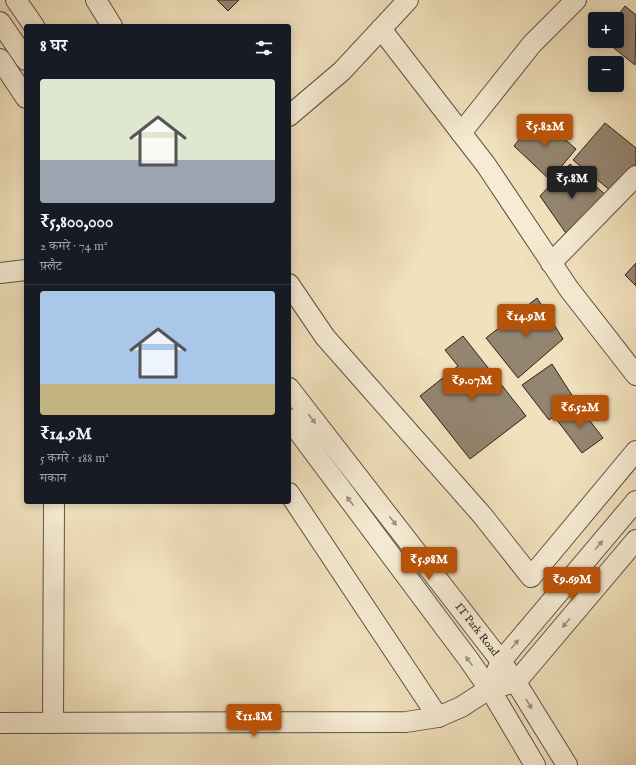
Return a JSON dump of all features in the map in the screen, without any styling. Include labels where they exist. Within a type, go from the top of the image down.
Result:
[{"type":"street","points":[[16,0],[33,24]]},
{"type":"street","points":[[96,0],[111,24]]},
{"type":"street","points":[[291,114],[342,71],[408,0]]},
{"type":"street","points":[[461,133],[532,44],[576,0]]},
{"type":"street","points":[[0,22],[24,57]]},
{"type":"street","points":[[381,29],[486,165],[569,289],[636,376]]},
{"type":"street","points":[[0,59],[24,95]]},
{"type":"street","points":[[551,263],[636,176]]},
{"type":"street","points":[[0,273],[24,270]]},
{"type":"street","points":[[291,287],[325,337],[482,516],[531,577],[636,450]]},
{"type":"street","name":"IT Park Road","points":[[291,391],[501,661],[516,682],[567,765]]},
{"type":"street","points":[[291,422],[489,689],[535,765]]},
{"type":"street","points":[[291,496],[438,717]]},
{"type":"street","points":[[489,689],[501,661],[636,501]]},
{"type":"street","points":[[53,723],[54,504]]},
{"type":"street","points":[[0,723],[406,722],[438,717],[461,707],[489,689],[516,682],[636,540]]},
{"type":"building","points":[[217,0],[239,0],[228,11]]},
{"type":"building","points":[[625,6],[636,15],[635,65],[614,48],[624,48],[624,12],[620,12]]},
{"type":"building","points":[[538,116],[576,149],[550,180],[514,146]]},
{"type":"building","points":[[605,123],[636,148],[636,164],[611,191],[573,160]]},
{"type":"building","points":[[570,164],[607,196],[570,239],[540,196]]},
{"type":"building","points":[[636,263],[636,286],[625,275]]},
{"type":"building","points":[[537,298],[563,339],[518,378],[486,338]]},
{"type":"building","points":[[463,336],[526,416],[470,459],[420,396],[458,366],[445,350]]},
{"type":"building","points":[[552,364],[575,400],[549,420],[522,385]]},
{"type":"building","points":[[577,404],[603,438],[582,453],[557,420]]}]
